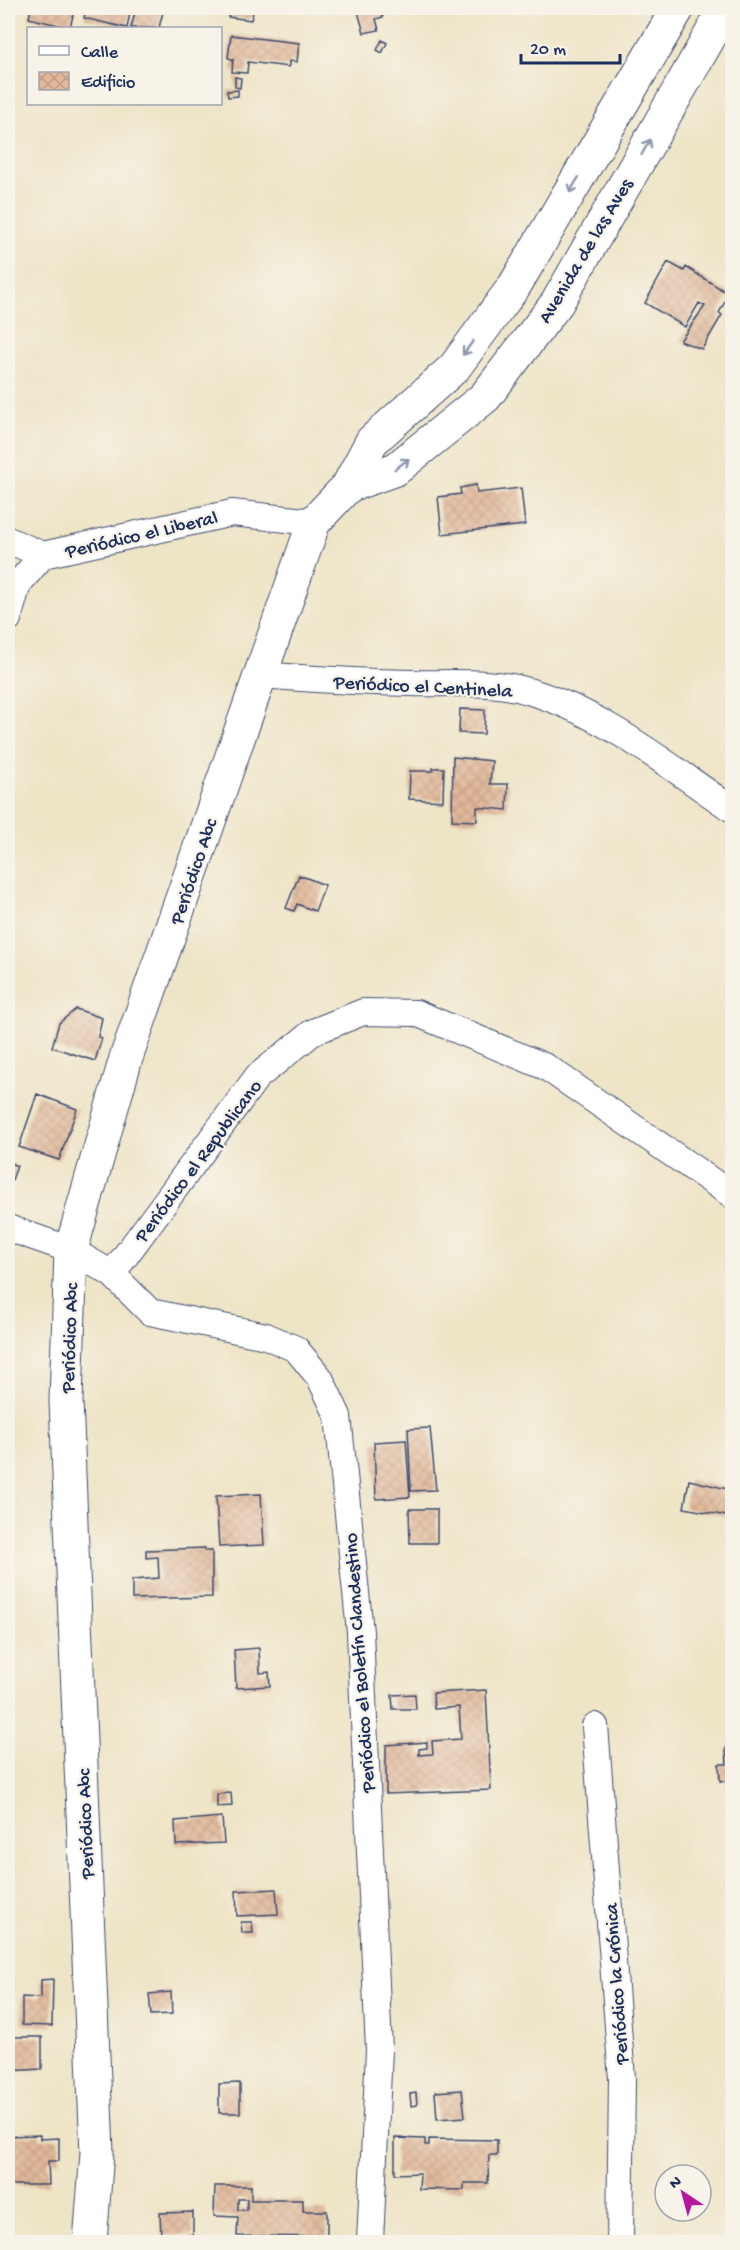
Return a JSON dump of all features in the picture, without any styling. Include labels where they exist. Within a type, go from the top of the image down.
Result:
[{"type":"street","points":[[348,486],[372,441],[454,368],[515,285],[678,8]]},
{"type":"street","name":"Avenida de las Aves","points":[[348,486],[396,469],[485,397],[557,303],[726,8]]},
{"type":"street","name":"Periódico Abc","points":[[90,2242],[98,2153],[66,1401],[71,1250],[126,1058],[314,522],[348,486]]},
{"type":"street","name":"Periódico el Liberal","points":[[8,619],[18,584],[43,555],[231,513],[314,522]]},
{"type":"street","points":[[8,540],[43,555]]},
{"type":"street","name":"Periódico el Centinela","points":[[260,675],[332,681],[494,685],[527,690],[604,723],[732,809]]},
{"type":"street","name":"Periódico el Republicano","points":[[112,1274],[257,1077],[313,1032],[363,1012],[416,1013],[546,1067],[732,1195]]},
{"type":"street","points":[[8,1228],[71,1250]]},
{"type":"street","name":"Periódico el Boletín Clandestino","points":[[71,1250],[112,1274],[150,1312],[266,1336],[296,1349],[320,1378],[338,1416],[360,1632],[379,2050],[370,2242]]},
{"type":"street","name":"Periódico la Crónica","points":[[595,1726],[622,2079],[620,2242]]},
{"type":"building","points":[[31,8],[62,8],[74,11],[70,27],[29,18]]},
{"type":"building","points":[[86,8],[131,8],[127,27],[84,18]]},
{"type":"building","points":[[136,8],[164,8],[159,27],[131,27]]},
{"type":"building","points":[[231,8],[254,8],[251,20],[228,17]]},
{"type":"building","points":[[357,8],[380,8],[383,17],[376,19],[379,30],[364,33]]},
{"type":"building","points":[[231,35],[299,43],[297,62],[289,61],[289,67],[248,62],[247,73],[232,72],[233,59],[228,58]]},
{"type":"building","points":[[382,40],[387,43],[382,53],[377,50]]},
{"type":"building","points":[[235,77],[241,78],[240,88],[235,87]]},
{"type":"building","points":[[238,90],[238,96],[228,97],[227,91]]},
{"type":"building","points":[[668,262],[684,271],[686,267],[729,294],[719,313],[722,315],[702,349],[680,341],[705,306],[699,303],[685,327],[645,303]]},
{"type":"building","points":[[476,485],[477,493],[521,488],[525,525],[442,534],[438,497],[461,494],[460,488]]},
{"type":"building","points":[[460,709],[485,710],[484,734],[459,733]]},
{"type":"building","points":[[453,757],[492,761],[490,784],[508,784],[507,810],[477,807],[477,821],[452,820]]},
{"type":"building","points":[[433,768],[444,768],[443,801],[409,799],[410,771],[433,771]]},
{"type":"building","points":[[299,875],[325,885],[315,911],[297,904],[294,911],[286,908]]},
{"type":"building","points":[[76,1009],[102,1018],[98,1037],[102,1038],[95,1061],[52,1047],[59,1023]]},
{"type":"building","points":[[37,1094],[77,1109],[59,1160],[19,1147]]},
{"type":"building","points":[[8,1162],[17,1166],[8,1191]]},
{"type":"building","points":[[430,1428],[436,1490],[411,1491],[408,1429]]},
{"type":"building","points":[[406,1440],[410,1497],[376,1499],[374,1442]]},
{"type":"building","points":[[689,1480],[732,1490],[732,1517],[684,1508]]},
{"type":"building","points":[[261,1494],[264,1545],[219,1547],[216,1496]]},
{"type":"building","points":[[409,1509],[437,1509],[437,1543],[410,1543]]},
{"type":"building","points":[[205,1548],[205,1551],[212,1551],[212,1597],[132,1599],[132,1580],[159,1578],[158,1557],[146,1558],[146,1550]]},
{"type":"building","points":[[259,1648],[260,1673],[269,1672],[270,1686],[236,1688],[234,1650]]},
{"type":"building","points":[[486,1690],[491,1790],[386,1794],[386,1745],[427,1742],[427,1748],[419,1749],[419,1755],[433,1754],[432,1741],[461,1739],[459,1707],[434,1709],[433,1693]]},
{"type":"building","points":[[415,1694],[416,1709],[393,1709],[392,1695]]},
{"type":"building","points":[[726,1748],[732,1748],[732,1798],[727,1798],[727,1781],[720,1781],[719,1764],[727,1764]]},
{"type":"building","points":[[231,1793],[232,1806],[217,1807],[217,1794]]},
{"type":"building","points":[[222,1817],[224,1843],[176,1845],[175,1821]]},
{"type":"building","points":[[276,1889],[278,1914],[237,1916],[236,1891]]},
{"type":"building","points":[[241,1922],[252,1922],[253,1933],[242,1933]]},
{"type":"building","points":[[53,1979],[52,2026],[22,2025],[22,1997],[41,1998],[41,1980]]},
{"type":"building","points":[[8,1983],[12,1983],[12,1998],[8,1998]]},
{"type":"building","points":[[171,1992],[172,2014],[151,2015],[149,1994]]},
{"type":"building","points":[[8,2037],[42,2037],[42,2069],[8,2071]]},
{"type":"building","points":[[240,2083],[240,2113],[219,2113],[219,2084]]},
{"type":"building","points":[[462,2090],[465,2117],[437,2119],[435,2092]]},
{"type":"building","points":[[416,2093],[417,2105],[411,2106],[410,2094]]},
{"type":"building","points":[[40,2135],[40,2139],[59,2138],[59,2161],[48,2161],[49,2185],[9,2185],[8,2136]]},
{"type":"building","points":[[395,2138],[425,2139],[425,2145],[429,2145],[429,2139],[497,2140],[497,2155],[489,2155],[488,2183],[464,2183],[464,2190],[419,2189],[420,2173],[395,2174]]},
{"type":"building","points":[[215,2186],[251,2186],[251,2200],[303,2200],[303,2211],[327,2211],[327,2237],[237,2236],[238,2217],[214,2216]],"holes":[[[238,2199],[247,2199],[247,2210],[238,2210]]]},
{"type":"building","points":[[193,2212],[193,2235],[161,2235],[160,2213]]}]
